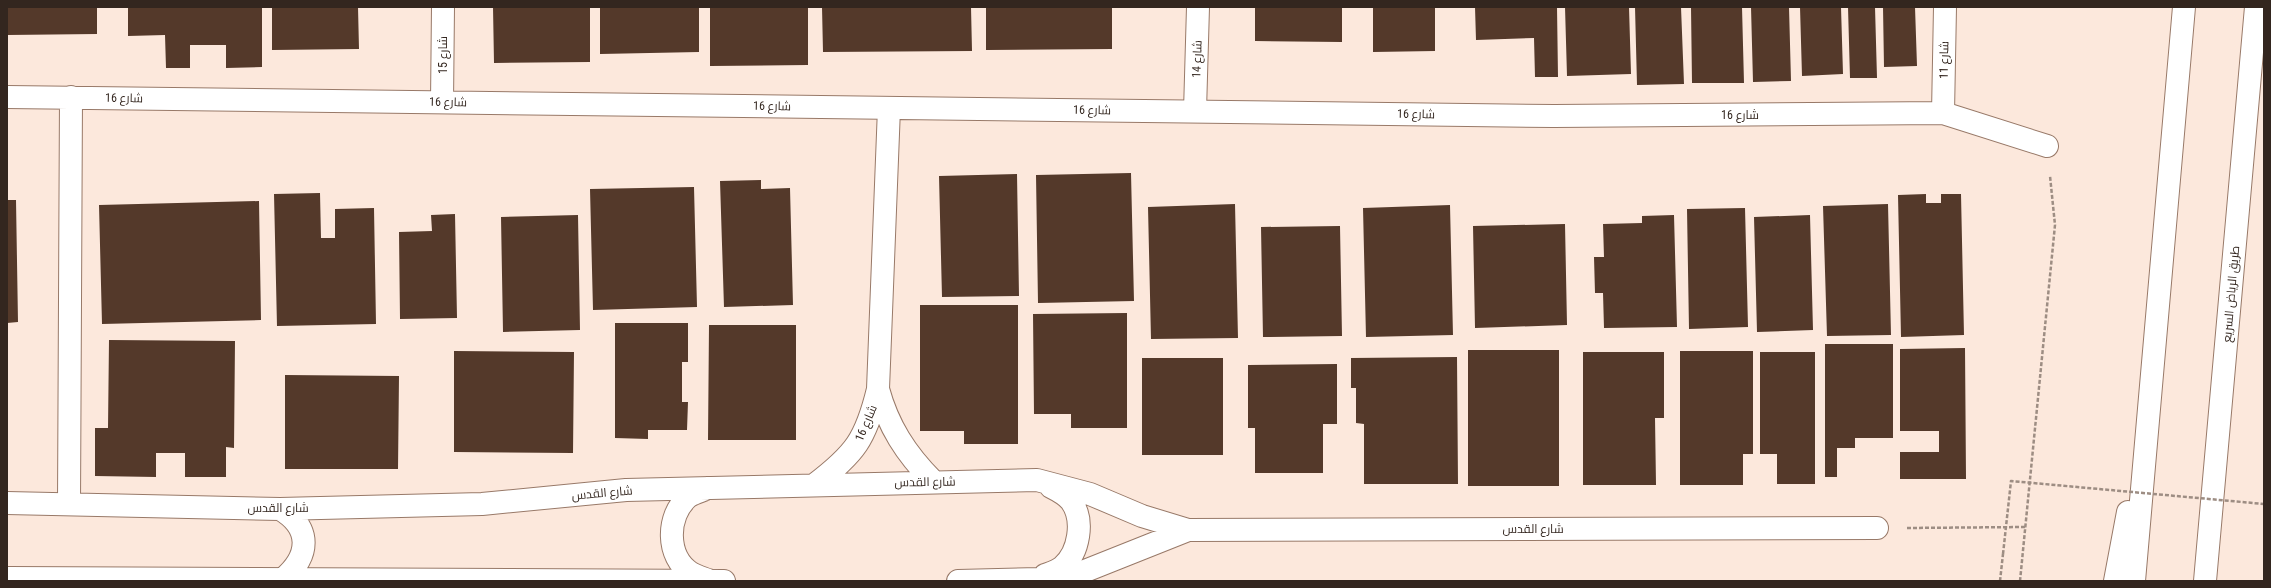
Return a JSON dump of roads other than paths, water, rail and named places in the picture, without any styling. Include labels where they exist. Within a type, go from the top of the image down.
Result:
[{"type":"main road","name":"شارع 15","points":[[442,102],[443,7]]},
{"type":"main road","name":"شارع 14","points":[[1195,112],[1198,7]]},
{"type":"main road","name":"شارع 11","points":[[1943,113],[1945,7]]},
{"type":"main road","points":[[2134,581],[2184,7]]},
{"type":"main road","name":"طريق الرياض السريع","points":[[2205,581],[2256,7]]},
{"type":"main road","name":"شارع 16","points":[[7,96],[1554,116],[1943,113],[2047,146]]},
{"type":"main road","points":[[69,504],[71,97]]},
{"type":"main road","name":"شارع 16","points":[[814,485],[841,464],[861,439],[873,412],[878,389],[889,108]]},
{"type":"main road","points":[[2115,581],[2152,384]]},
{"type":"main road","name":"شارع 16","points":[[878,389],[884,412],[897,437],[913,462],[932,482]]},
{"type":"main road","points":[[1037,480],[1071,501],[1078,518],[1079,534],[1074,550],[1062,567],[1038,579]]},
{"type":"main road","name":"شارع القدس","points":[[7,503],[280,509],[482,504],[626,490],[1037,480],[1090,494],[1142,516],[1188,530],[1877,528]]},
{"type":"main road","points":[[2215,481],[2220,581]]},
{"type":"main road","points":[[708,488],[688,497],[675,514],[671,536],[676,556],[690,573],[710,581]]},
{"type":"main road","points":[[280,509],[293,516],[301,528],[304,543],[302,557],[294,569],[283,579]]},
{"type":"main road","name":"شارع القدس","points":[[958,581],[1038,579],[1086,571],[1188,530]]},
{"type":"main road","points":[[7,578],[724,581]]}]
